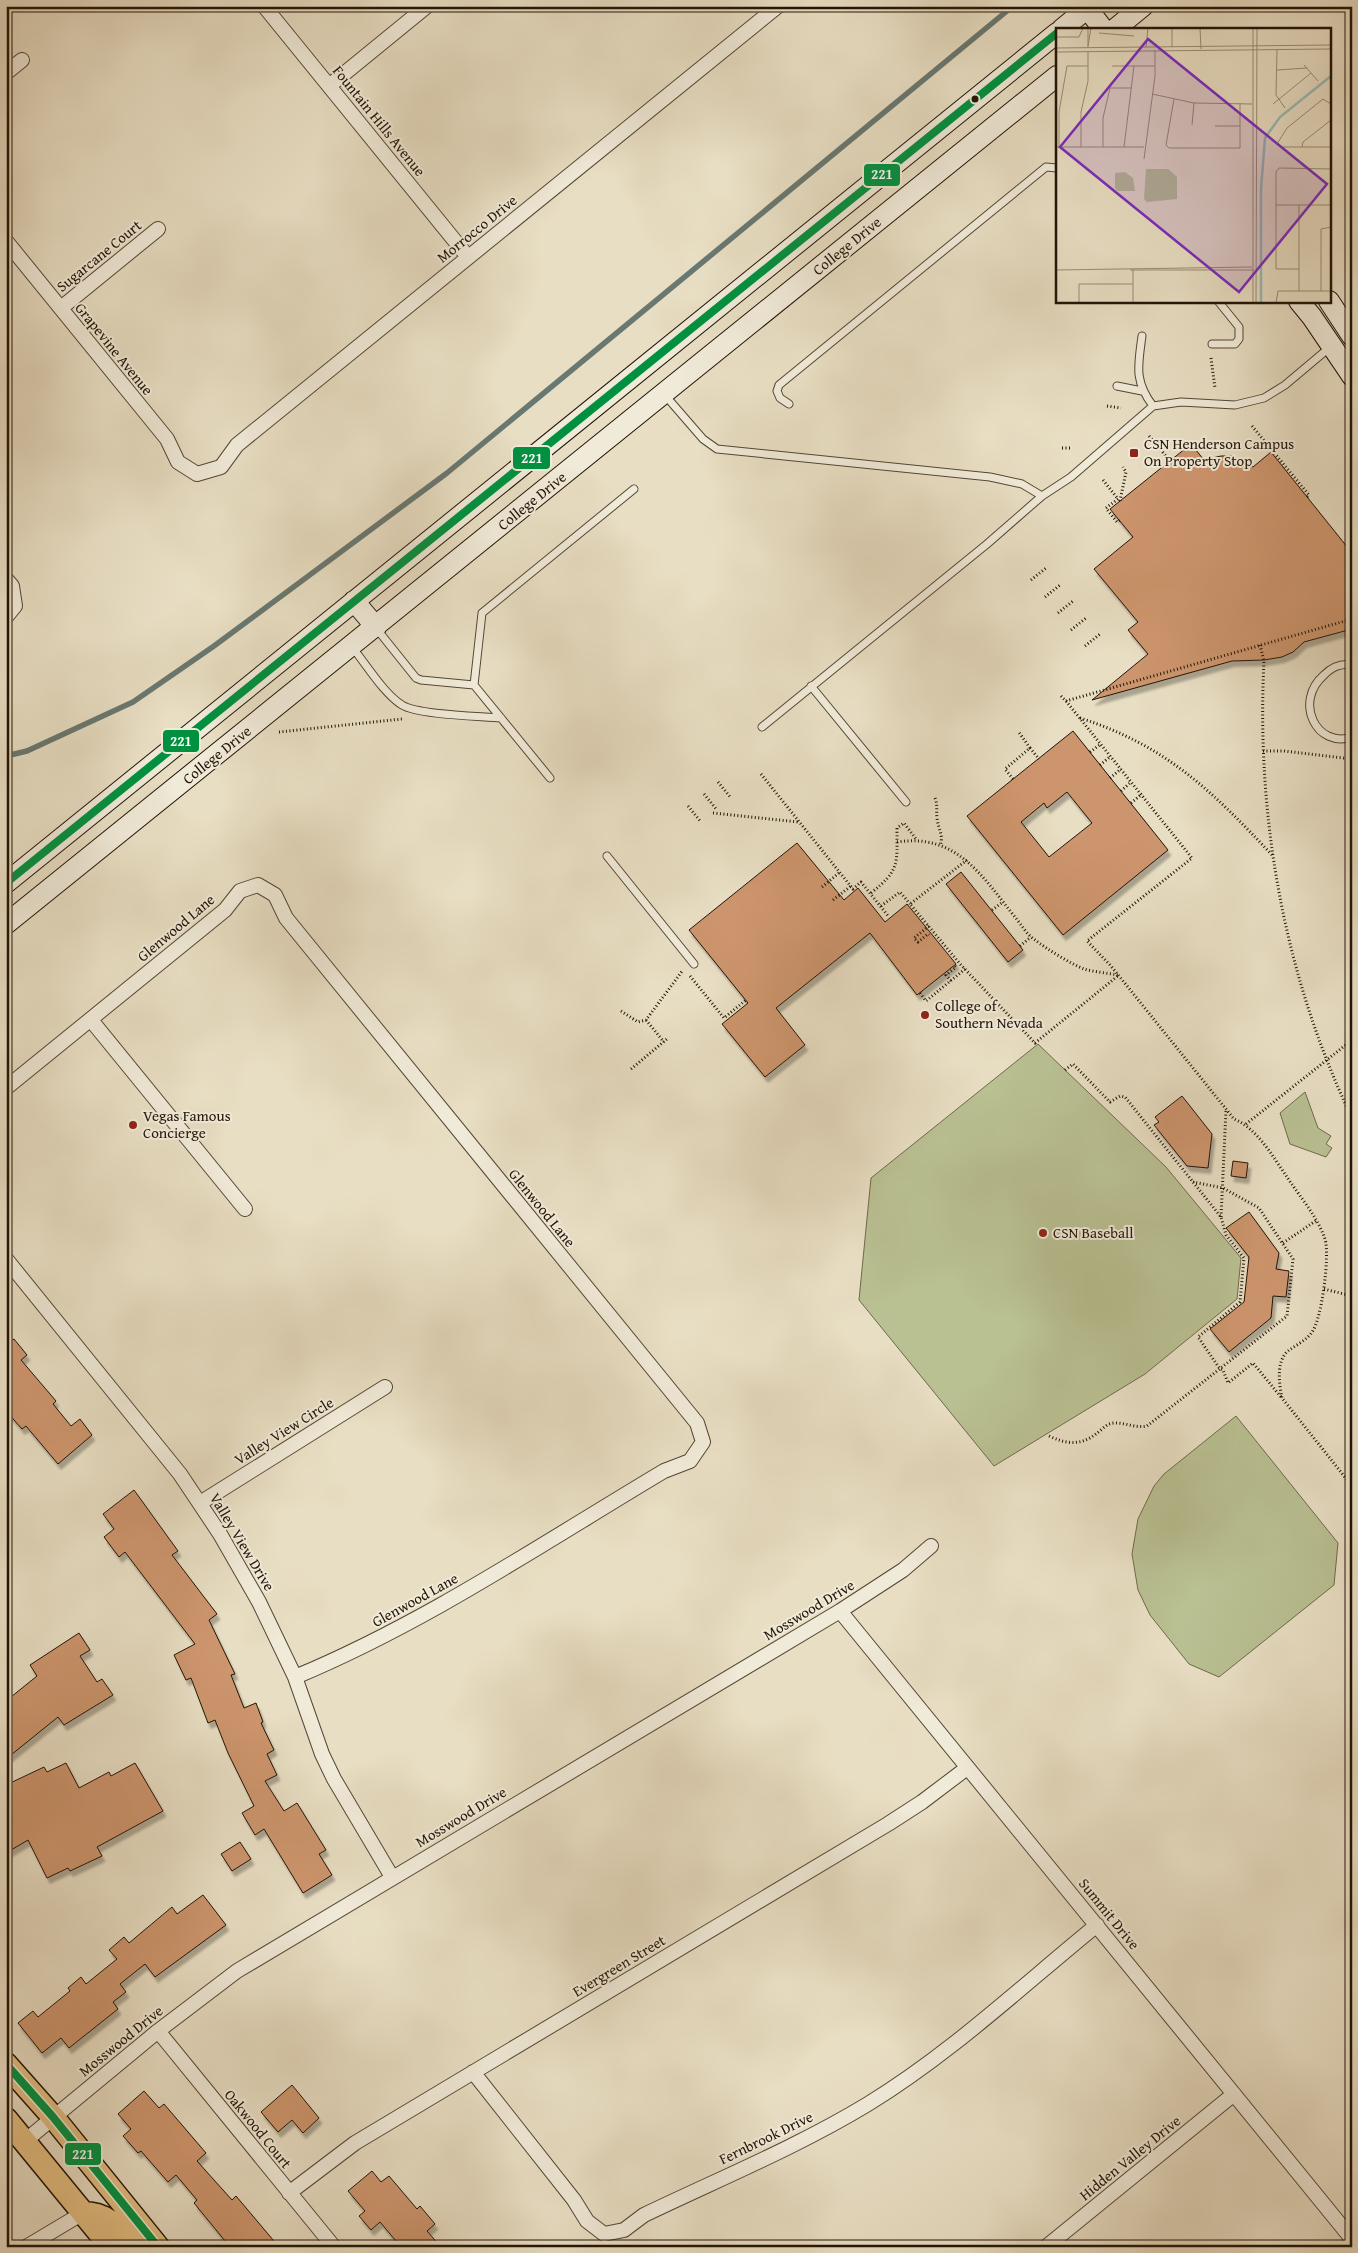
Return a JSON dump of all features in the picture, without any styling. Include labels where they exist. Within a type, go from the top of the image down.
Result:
[{"type":"main road","points":[[1116,28],[1143,6]]},
{"type":"main road","points":[[1063,28],[1088,7],[1102,28]]},
{"type":"main road","points":[[6,883],[1056,34]]},
{"type":"main road","name":"College Drive","points":[[6,924],[1056,77]]},
{"type":"main road","points":[[1300,302],[1352,376]]},
{"type":"main road","points":[[1330,302],[1350,334],[1331,346]]},
{"type":"main road","points":[[354,601],[376,627]]},
{"type":"main road","points":[[331,620],[352,646]]},
{"type":"main road","points":[[6,2064],[53,2117],[158,2247]]},
{"type":"main road","points":[[6,2118],[111,2247]]},
{"type":"main road","points":[[83,2213],[96,2213],[111,2222],[133,2247]]},
{"type":"street","name":"Fountain Hills Avenue","points":[[264,6],[468,257]]},
{"type":"street","points":[[329,86],[428,6]]},
{"type":"street","name":"Morrocco Drive","points":[[197,474],[221,467],[237,444],[778,6]]},
{"type":"street","points":[[6,73],[22,60]]},
{"type":"street","name":"Sugarcane Court","points":[[61,308],[158,229]]},
{"type":"street","name":"Grapevine Avenue","points":[[6,241],[167,439],[178,462],[197,474]]},
{"type":"street","points":[[6,579],[12,586],[11,611]]},
{"type":"street","name":"Glenwood Lane","points":[[6,1088],[225,910],[240,891],[258,885],[275,895],[286,918],[697,1422],[702,1442],[690,1461],[664,1472],[404,1626],[336,1660],[295,1677]]},
{"type":"street","points":[[91,1020],[245,1209]]},
{"type":"street","name":"Valley View Drive","points":[[6,1259],[155,1443],[200,1503],[259,1602],[295,1677],[322,1754],[334,1779],[392,1876]]},
{"type":"street","name":"Valley View Circle","points":[[200,1503],[385,1387]]},
{"type":"street","name":"Mosswood Drive","points":[[25,2141],[158,2031],[237,1971],[392,1876],[840,1611],[903,1570],[932,1546]]},
{"type":"street","name":"Summit Drive","points":[[840,1611],[1352,2239]]},
{"type":"street","name":"Evergreen Street","points":[[289,2193],[354,2143],[888,1824],[922,1802],[967,1768]]},
{"type":"street","name":"Fernbrook Drive","points":[[473,2072],[574,2200],[587,2221],[604,2234],[624,2230],[644,2215],[834,2124],[868,2104],[948,2047],[1097,1925]]},
{"type":"street","name":"Oakwood Court","points":[[158,2031],[334,2247]]},
{"type":"street","name":"Hidden Valley Drive","points":[[1046,2247],[1234,2094]]},
{"type":"street","points":[[26,2247],[83,2213]]},
{"type":"lane","points":[[789,404],[780,398],[777,390],[779,384],[1046,167],[1056,168]]},
{"type":"lane","points":[[1212,344],[1235,344],[1239,339],[1239,328],[1219,302]]},
{"type":"lane","points":[[1142,336],[1138,366],[1142,391],[1153,406]]},
{"type":"lane","points":[[762,728],[987,544],[1042,496],[1071,477],[1153,406],[1168,402],[1235,405],[1264,398],[1285,385],[1331,346]]},
{"type":"lane","points":[[1116,386],[1142,391]]},
{"type":"lane","points":[[664,394],[702,439],[717,449],[990,477],[1022,484],[1042,496]]},
{"type":"lane","points":[[474,685],[482,613],[634,489]]},
{"type":"lane","points":[[376,627],[416,678],[474,685],[550,778]]},
{"type":"lane","points":[[352,646],[389,693],[403,706],[431,711],[501,718]]},
{"type":"lane","points":[[1352,665],[1337,666],[1320,678],[1313,686],[1308,704],[1315,723],[1328,736],[1344,740],[1352,737]]},
{"type":"lane","points":[[811,686],[906,802]]},
{"type":"lane","points":[[607,856],[694,964]]},
{"type":"path","points":[[1210,358],[1215,388]]},
{"type":"path","points":[[1107,406],[1121,408]]},
{"type":"path","points":[[1252,426],[1309,495],[1306,497]]},
{"type":"path","points":[[1149,436],[1170,461]]},
{"type":"path","points":[[1062,448],[1072,448]]},
{"type":"path","points":[[1103,480],[1120,501],[1126,472],[1123,467]]},
{"type":"path","points":[[1118,498],[1106,508],[1117,522],[1120,520]]},
{"type":"path","points":[[1031,580],[1046,568]]},
{"type":"path","points":[[1045,597],[1060,585]]},
{"type":"path","points":[[1058,613],[1073,601]]},
{"type":"path","points":[[1071,630],[1086,618]]},
{"type":"path","points":[[1066,701],[1352,619]]},
{"type":"path","points":[[1085,646],[1100,634]]},
{"type":"path","points":[[1260,645],[1264,660],[1263,751],[1266,800],[1279,896],[1293,958],[1327,1059],[1352,1118]]},
{"type":"path","points":[[1061,696],[1192,858],[1087,941],[1119,975],[1226,1110],[1234,1119],[1246,1124],[1268,1150],[1317,1220],[1326,1241],[1324,1289],[1316,1326],[1311,1334],[1286,1352],[1282,1361],[1280,1385],[1282,1398]]},
{"type":"path","points":[[1079,717],[1130,737],[1176,763],[1218,798],[1273,857]]},
{"type":"path","points":[[279,732],[402,718]]},
{"type":"path","points":[[1018,731],[1039,758]]},
{"type":"path","points":[[1090,752],[1100,744]]},
{"type":"path","points":[[1013,779],[1005,769],[1030,748]]},
{"type":"path","points":[[1263,751],[1284,751],[1352,759]]},
{"type":"path","points":[[1100,765],[1111,756]]},
{"type":"path","points":[[1110,778],[1121,769]]},
{"type":"path","points":[[761,774],[853,889],[861,882],[889,917]]},
{"type":"path","points":[[718,782],[731,798]]},
{"type":"path","points":[[1121,791],[1132,782]]},
{"type":"path","points":[[704,794],[717,810]]},
{"type":"path","points":[[1131,803],[1142,794]]},
{"type":"path","points":[[934,798],[937,804],[936,817],[942,835],[940,846]]},
{"type":"path","points":[[688,806],[701,822]]},
{"type":"path","points":[[713,813],[799,822]]},
{"type":"path","points":[[870,893],[892,874],[897,863],[897,828],[904,823],[916,840]]},
{"type":"path","points":[[897,842],[916,840],[940,846],[967,860],[1031,937],[1084,969],[1119,975]]},
{"type":"path","points":[[910,904],[967,860]]},
{"type":"path","points":[[822,887],[840,872]]},
{"type":"path","points":[[833,900],[851,886]]},
{"type":"path","points":[[880,906],[900,892],[964,969],[1034,1043],[1119,975]]},
{"type":"path","points":[[992,910],[1003,902]]},
{"type":"path","points":[[929,926],[914,938],[918,942],[929,935]]},
{"type":"path","points":[[1020,946],[1031,937]]},
{"type":"path","points":[[951,981],[946,975],[956,967],[954,965]]},
{"type":"path","points":[[621,1011],[638,1022],[646,1020],[684,966],[724,1018],[746,1000]]},
{"type":"path","points":[[920,993],[926,1001],[964,969]]},
{"type":"path","points":[[646,1020],[664,1042]]},
{"type":"path","points":[[631,1069],[667,1040]]},
{"type":"path","points":[[1246,1124],[1352,1040]]},
{"type":"path","points":[[1065,1070],[1070,1064],[1073,1064],[1110,1102],[1120,1096],[1125,1097],[1221,1217]]},
{"type":"path","points":[[1226,1110],[1221,1217],[1226,1235],[1244,1258],[1240,1302],[1198,1337],[1222,1370],[1228,1383],[1253,1363],[1352,1486]]},
{"type":"path","points":[[1049,1436],[1061,1442],[1083,1442],[1109,1424],[1123,1424],[1138,1428],[1147,1426],[1287,1316],[1293,1259],[1259,1208],[1223,1188],[1193,1182]]},
{"type":"path","points":[[1283,1243],[1317,1220]]},
{"type":"path","points":[[1324,1289],[1352,1296]]},
{"type":"green space","name":"CSN Baseball","points":[[1038,1044],[1166,1167],[1241,1258],[1237,1299],[1145,1374],[994,1466],[859,1300],[871,1178]]},
{"type":"green space","points":[[1305,1092],[1318,1128],[1331,1136],[1326,1144],[1332,1148],[1326,1157],[1290,1144],[1280,1113]]},
{"type":"green space","points":[[1236,1416],[1338,1543],[1334,1585],[1219,1677],[1189,1664],[1150,1615],[1138,1590],[1132,1554],[1138,1519],[1154,1486],[1164,1474]]},
{"type":"building","points":[[1191,444],[1204,460],[1221,456],[1232,456],[1253,467],[1271,452],[1352,553],[1352,629],[1304,642],[1293,652],[1282,657],[1264,660],[1232,661],[1092,700],[1148,654],[1128,630],[1138,622],[1094,569],[1133,537],[1110,509]]},
{"type":"building","points":[[1073,731],[1168,850],[1063,935],[967,816]],"holes":[[[1067,792],[1092,823],[1049,857],[1021,822],[1044,803],[1047,808]]]},
{"type":"building","points":[[797,843],[844,900],[858,888],[885,922],[907,904],[956,964],[917,995],[870,933],[776,1008],[805,1045],[765,1077],[722,1024],[748,1003],[689,930]]},
{"type":"building","points":[[961,872],[1023,950],[1008,962],[946,884]]},
{"type":"building","points":[[1182,1096],[1212,1134],[1208,1168],[1187,1166],[1154,1125],[1159,1122],[1155,1117]]},
{"type":"building","points":[[1233,1161],[1248,1163],[1246,1178],[1231,1176]]},
{"type":"building","points":[[1249,1212],[1279,1253],[1276,1269],[1289,1271],[1286,1297],[1273,1296],[1271,1318],[1229,1352],[1210,1329],[1244,1302],[1249,1257],[1226,1228]]},
{"type":"building","points":[[14,1339],[27,1355],[21,1360],[56,1401],[53,1404],[71,1426],[80,1419],[92,1435],[58,1464],[26,1426],[22,1429],[6,1411],[6,1343]]},
{"type":"building","points":[[134,1490],[178,1551],[172,1555],[217,1614],[209,1620],[235,1674],[231,1675],[244,1708],[256,1703],[263,1722],[261,1723],[274,1750],[267,1754],[277,1775],[265,1781],[284,1811],[297,1803],[326,1850],[319,1854],[332,1875],[303,1893],[264,1829],[255,1835],[242,1813],[254,1806],[228,1753],[215,1720],[208,1723],[191,1678],[186,1680],[174,1655],[195,1644],[125,1552],[119,1557],[104,1537],[114,1529],[103,1514]]},
{"type":"building","points":[[79,1633],[90,1650],[80,1656],[97,1682],[102,1679],[113,1695],[64,1725],[58,1717],[6,1759],[6,1701],[37,1676],[30,1665]]},
{"type":"building","points":[[66,1763],[79,1788],[109,1772],[111,1776],[135,1763],[163,1811],[97,1847],[102,1856],[70,1871],[68,1868],[47,1878],[28,1840],[6,1853],[6,1785],[44,1767],[47,1772]]},
{"type":"building","points":[[240,1842],[251,1859],[232,1871],[221,1854]]},
{"type":"building","points":[[203,1895],[226,1925],[155,1977],[145,1964],[120,1984],[126,1992],[113,2002],[118,2009],[69,2048],[61,2038],[42,2053],[18,2023],[33,2011],[38,2017],[70,1991],[68,1988],[81,1977],[86,1984],[117,1959],[109,1950],[124,1937],[129,1943],[172,1907],[177,1914]]},
{"type":"building","points":[[292,2085],[319,2118],[303,2133],[292,2120],[278,2132],[261,2112]]},
{"type":"building","points":[[144,2091],[159,2108],[164,2104],[206,2153],[197,2161],[232,2200],[236,2196],[279,2247],[230,2247],[194,2203],[197,2200],[176,2175],[168,2182],[141,2151],[138,2153],[123,2136],[131,2129],[118,2114]]},
{"type":"building","points":[[372,2171],[381,2182],[389,2176],[417,2209],[420,2206],[435,2224],[427,2231],[441,2247],[401,2247],[380,2222],[371,2230],[359,2216],[365,2211],[348,2191]]},
{"type":"waterway","points":[[6,756],[27,751],[133,702],[214,646],[447,473],[1013,6]]},
{"type":"transit line","name":"221","points":[[6,883],[1056,34]]},
{"type":"transit line","name":"221","points":[[6,2064],[53,2117],[158,2247]]},
{"type":"place","name":"CSN Henderson Campus On Property Stop","points":[[1134,453]]},
{"type":"place","name":"College of Southern Nevada","points":[[925,1015]]},
{"type":"place","name":"Vegas Famous Concierge","points":[[133,1125]]},
{"type":"place","name":"CSN Baseball","points":[[1043,1233]]}]
